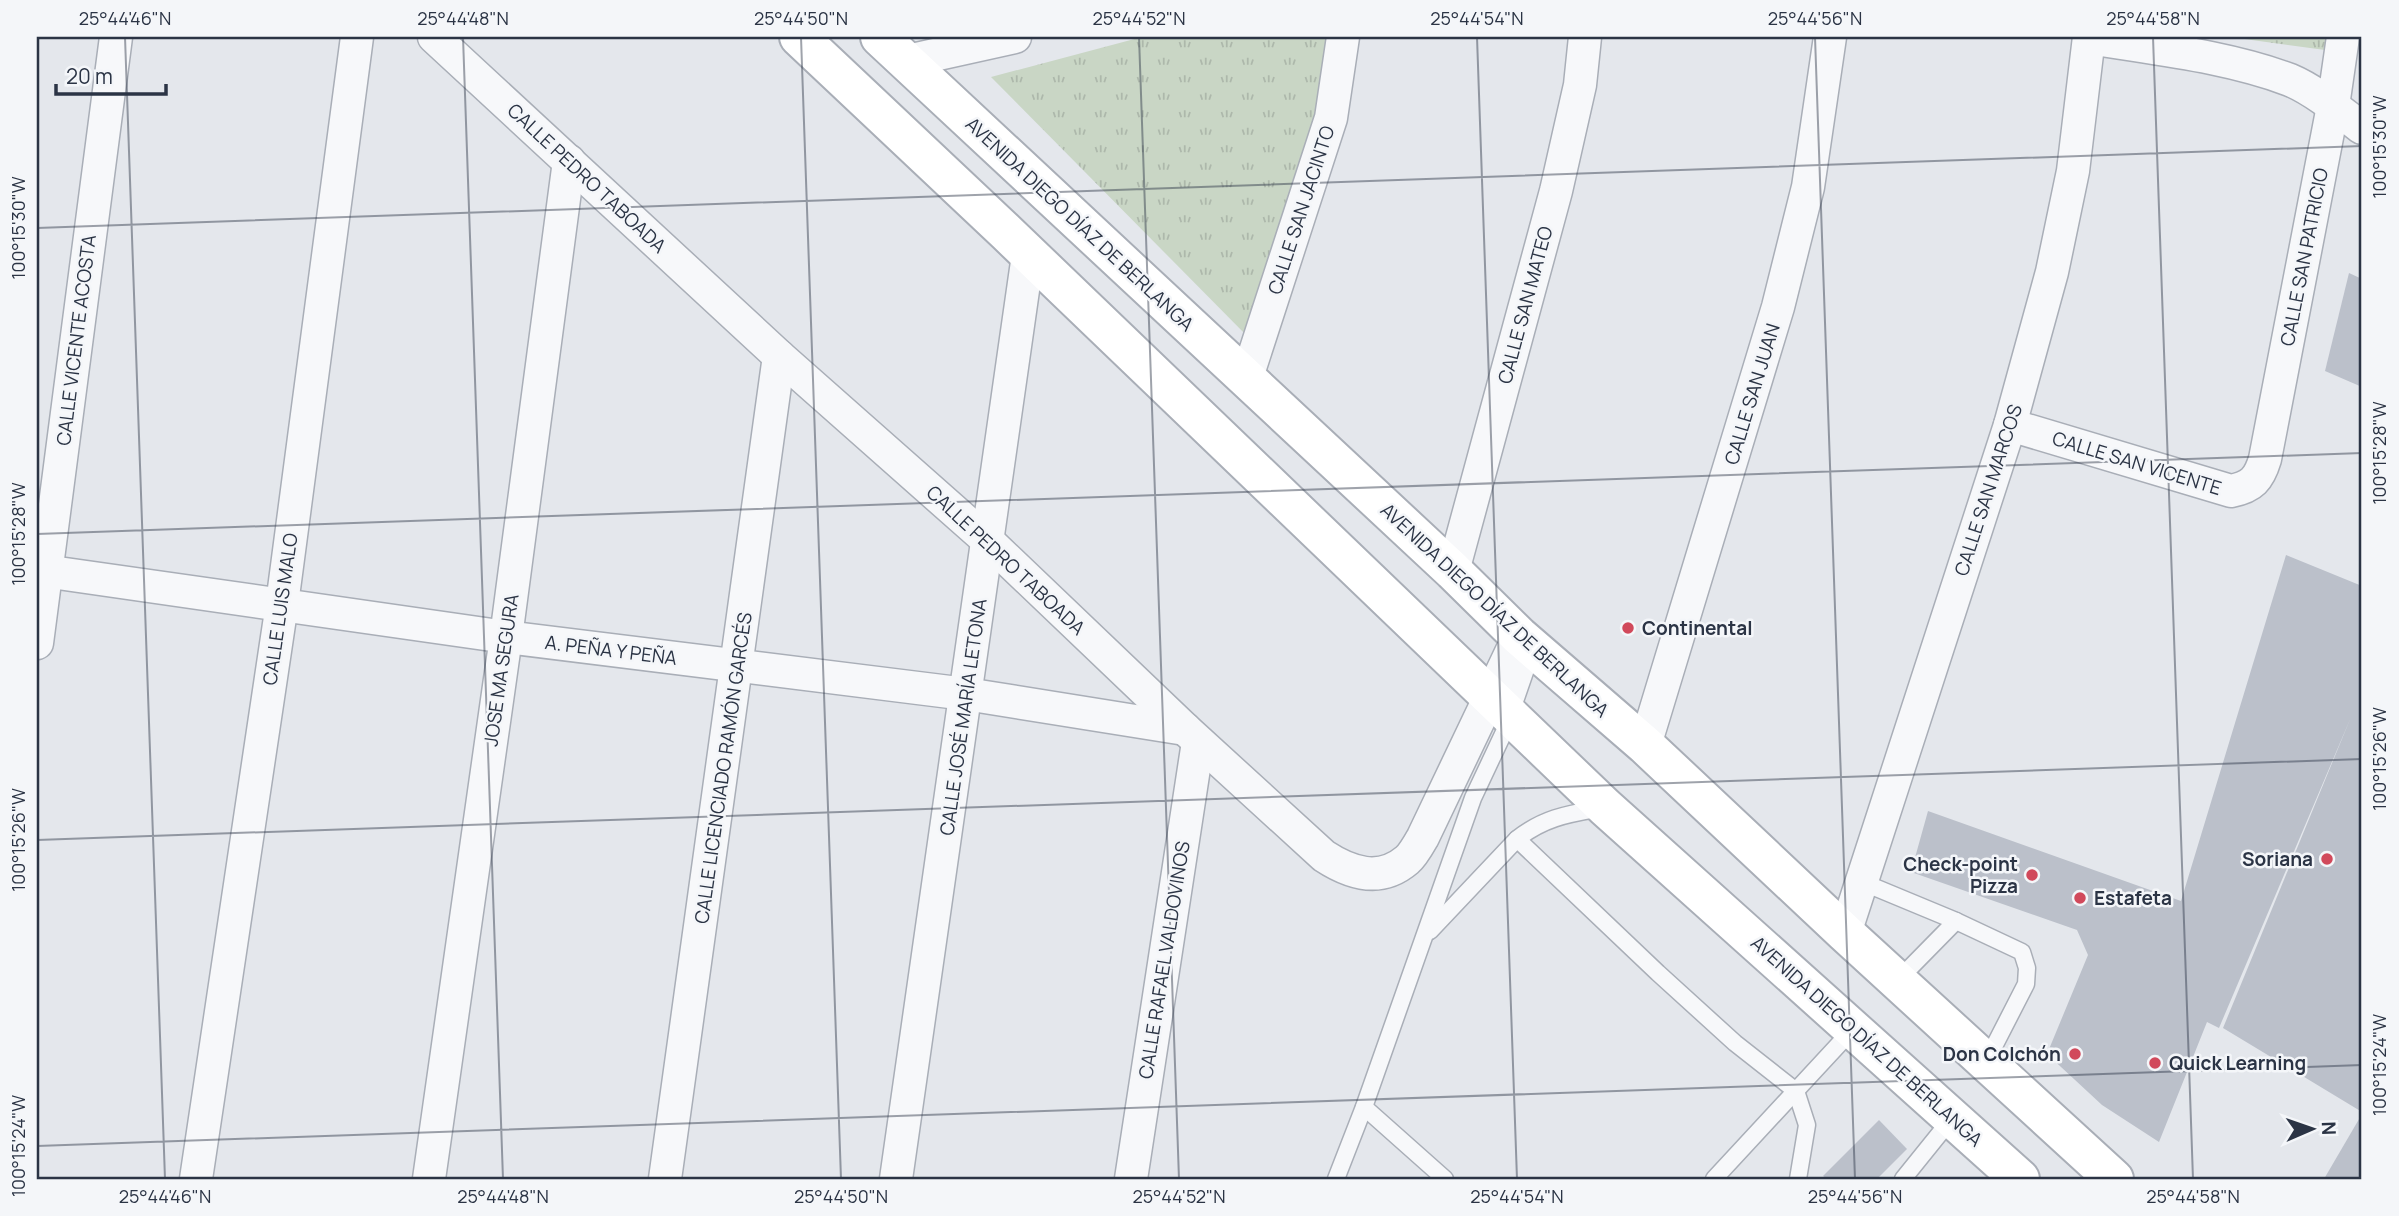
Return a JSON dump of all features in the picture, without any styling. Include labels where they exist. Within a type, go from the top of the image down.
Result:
[{"type":"main road","name":"AVENIDA DIEGO DÍAZ DE BERLANGA","points":[[799,37],[1499,708],[1605,807],[2020,1179]]},
{"type":"main road","name":"AVENIDA DIEGO DÍAZ DE BERLANGA","points":[[893,49],[1526,643],[1645,745],[1845,933],[2114,1179]]},
{"type":"street","name":"CALLE VICENTE ACOSTA","points":[[37,643],[42,571],[116,37]]},
{"type":"street","name":"CALLE LUIS MALO","points":[[195,1179],[282,604],[357,37]]},
{"type":"street","name":"CALLE PEDRO TABOADA","points":[[434,37],[779,356],[987,540],[1191,736],[1324,856],[1342,867],[1358,873],[1383,872],[1407,860],[1461,789],[1526,643]]},
{"type":"street","points":[[893,49],[1015,37]]},
{"type":"street","name":"CALLE SAN JACINTO","points":[[1246,380],[1331,118],[1343,37]]},
{"type":"street","name":"CALLE SAN MATEO","points":[[1452,571],[1556,191],[1580,85],[1585,37]]},
{"type":"street","name":"CALLE SAN JUAN","points":[[1645,745],[1778,307],[1808,187],[1830,37]]},
{"type":"street","points":[[2089,37],[2227,62],[2292,81],[2362,128]]},
{"type":"street","name":"CALLE SAN MARCOS","points":[[1845,933],[2010,425],[2052,272],[2073,171],[2089,37]]},
{"type":"street","name":"CALLE SAN PATRICIO","points":[[2260,475],[2333,106],[2343,37]]},
{"type":"street","name":"JOSE MA SEGURA","points":[[429,1179],[506,637],[569,161]]},
{"type":"street","name":"CALLE JOSÉ MARÍA LETONA","points":[[896,1179],[1028,255]]},
{"type":"street","name":"CALLE LICENCIADO RAMÓN GARCÉS","points":[[665,1179],[779,356]]},
{"type":"street","name":"CALLE SAN VICENTE","points":[[2010,425],[2231,491],[2243,489],[2260,475]]},
{"type":"street","name":"A. PEÑA Y PEÑA","points":[[42,571],[506,637],[966,694],[1191,736]]},
{"type":"street","name":"CALLE RAFAEL VALDOVINOS","points":[[1131,1179],[1191,736]]},
{"type":"lane","points":[[1336,1179],[1426,935],[1442,882],[1461,789]]},
{"type":"lane","points":[[1426,935],[1517,838],[1533,826],[1552,817],[1605,807]]},
{"type":"lane","points":[[1517,838],[1667,982],[1796,1091],[1807,1125],[1798,1179]]},
{"type":"lane","points":[[1862,882],[2022,952],[2027,968],[2026,984],[1986,1062]]},
{"type":"lane","points":[[1897,981],[1956,921]]},
{"type":"lane","points":[[1714,1179],[1854,1028]]},
{"type":"lane","points":[[1364,1107],[1445,1179]]},
{"type":"lane","points":[[1903,1179],[1953,1117]]},
{"type":"green space","points":[[1142,37],[1332,37],[1330,90],[1252,341],[991,77]]},
{"type":"green space","points":[[2230,37],[2327,37],[2325,50]]},
{"type":"building","points":[[2349,273],[2362,279],[2362,387],[2325,371]]},
{"type":"building","points":[[2286,555],[2362,586],[2362,1112],[2223,1028],[2351,717],[2219,1028],[2207,1022],[2159,1142],[2102,1105],[2047,1054],[2088,955],[2077,930],[1911,872],[1928,811],[2181,901]]},
{"type":"building","points":[[2362,1114],[2362,1179],[2324,1179]]},
{"type":"building","points":[[1879,1120],[1907,1149],[1877,1179],[1827,1179],[1823,1176]]},
{"type":"place","name":"Continental","points":[[1628,628]]},
{"type":"place","name":"Soriana","points":[[2327,859]]},
{"type":"place","name":"Check-point Pizza","points":[[2032,875]]},
{"type":"place","name":"Estafeta","points":[[2080,898]]},
{"type":"place","name":"Don Colchón","points":[[2075,1054]]},
{"type":"place","name":"Quick Learning","points":[[2155,1063]]}]
